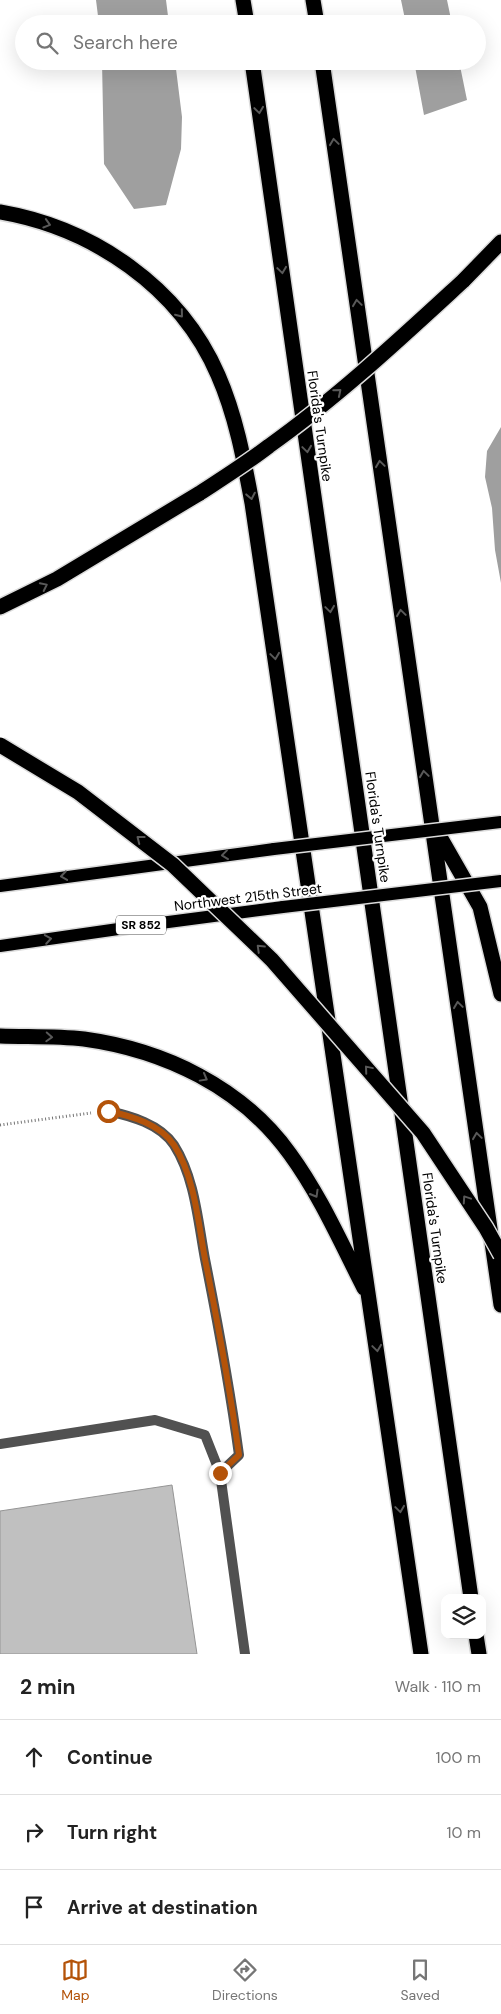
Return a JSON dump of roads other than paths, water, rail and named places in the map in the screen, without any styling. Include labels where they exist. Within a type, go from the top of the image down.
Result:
[{"type":"highway","points":[[243,0],[246,15]]},
{"type":"highway","points":[[314,0],[316,15]]},
{"type":"highway","name":"Florida's Turnpike","points":[[253,70],[470,1594]]},
{"type":"highway","points":[[323,70],[501,1305]]},
{"type":"highway","points":[[0,212],[22,216],[58,227],[96,245],[154,285],[181,314],[202,345],[218,374],[231,409],[241,444],[252,503],[421,1654]]},
{"type":"highway","points":[[0,606],[57,579],[200,493],[270,446],[408,332],[501,242]]},
{"type":"highway","points":[[0,745],[78,792],[173,865],[272,960],[423,1133],[486,1228],[501,1255]]},
{"type":"highway","points":[[431,822],[480,907],[501,994]]},
{"type":"highway","points":[[0,1036],[83,1039],[121,1046],[190,1070],[221,1087],[268,1127],[290,1154],[320,1203],[370,1300]]},
{"type":"highway","points":[[477,1639],[479,1654]]},
{"type":"main road","points":[[0,886],[274,849],[501,822]]},
{"type":"main road","name":"Northwest 215th Street","points":[[0,946],[283,907],[501,881]]},
{"type":"lane","points":[[108,1111],[132,1117],[159,1131],[173,1144],[186,1169],[228,1376],[239,1455],[220,1473]]},
{"type":"lane","points":[[0,1444],[155,1420],[205,1436],[220,1473],[244,1654]]}]
